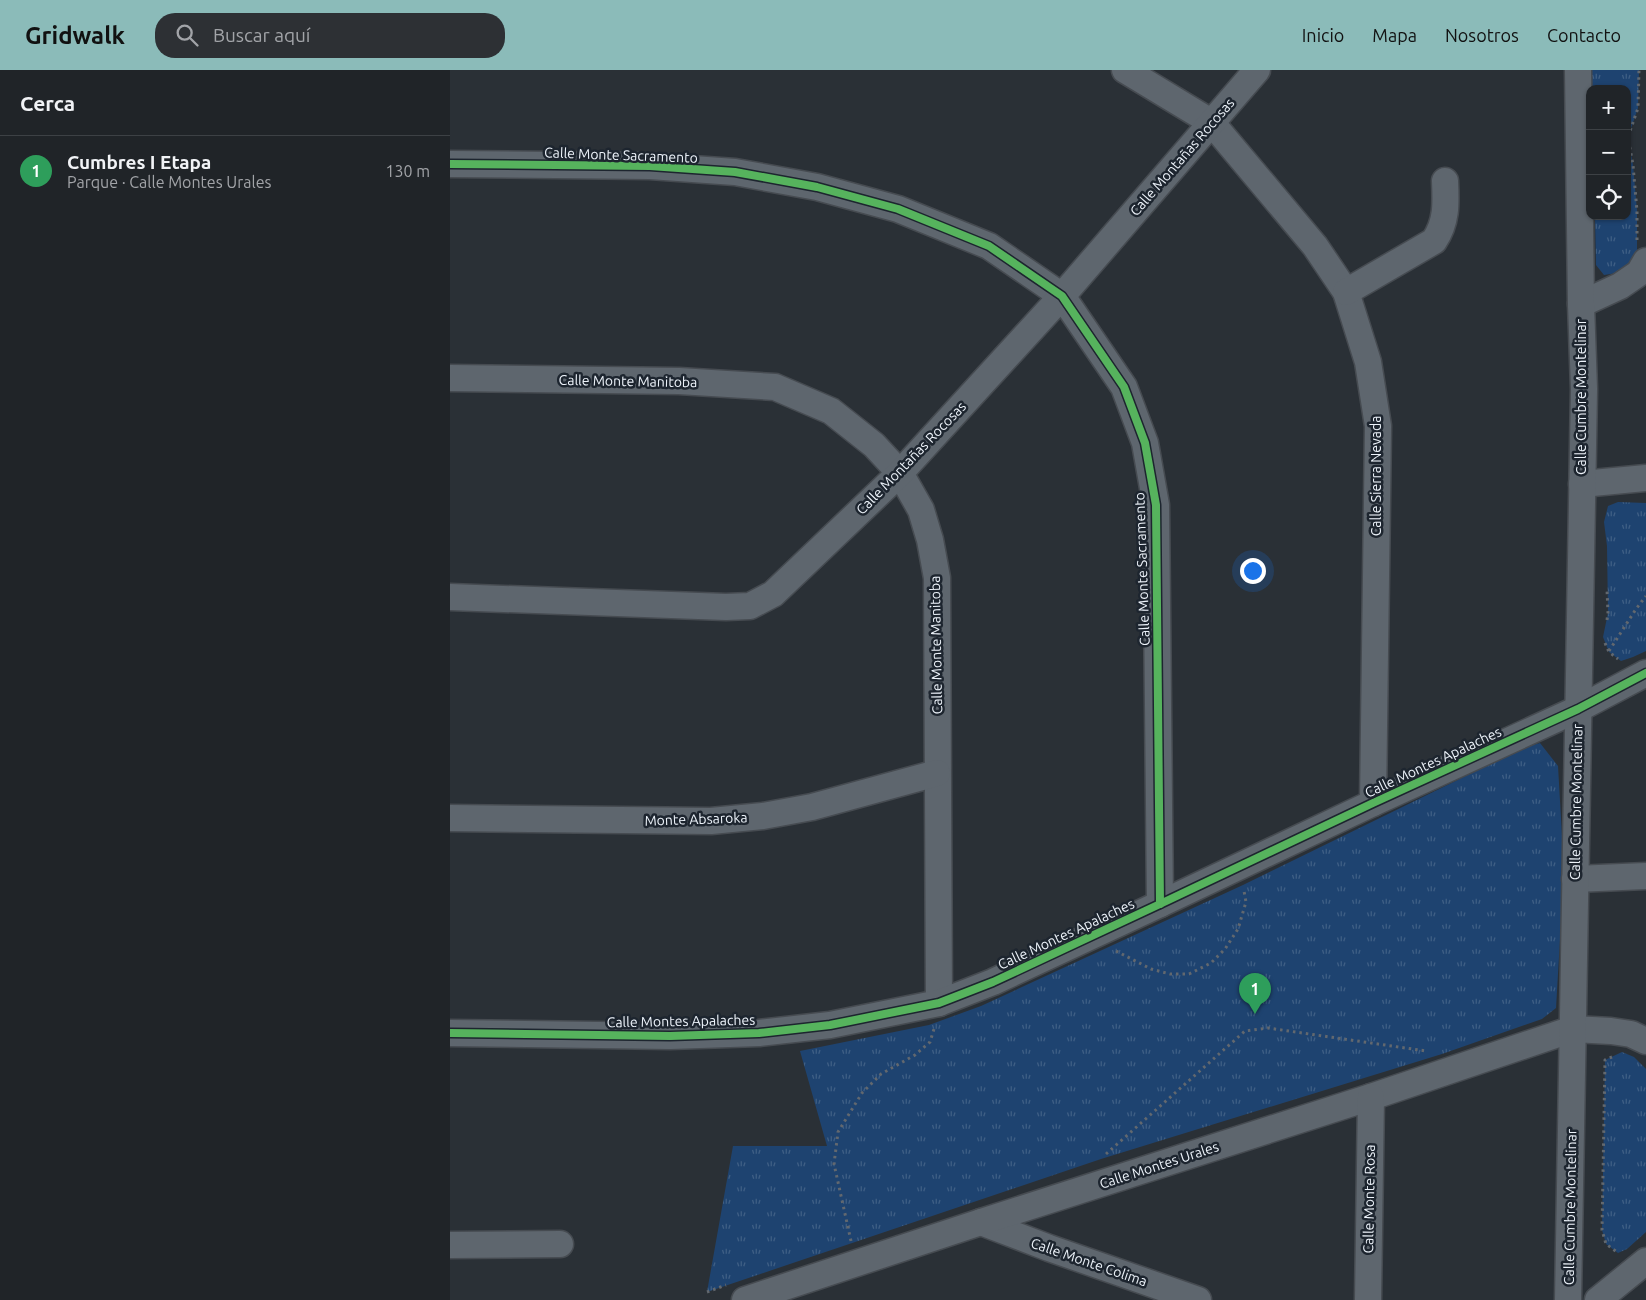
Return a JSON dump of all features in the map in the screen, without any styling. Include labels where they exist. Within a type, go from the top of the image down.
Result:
[{"type":"street","name":"Calle Sierra Nevada","points":[[1125,70],[1211,122],[1315,246],[1346,292],[1368,362],[1378,426],[1373,803]]},
{"type":"street","name":"Calle Montañas Rocosas","points":[[450,597],[726,608],[750,606],[773,594],[900,473],[1062,296],[1257,70]]},
{"type":"street","name":"Calle Cumbre Montelinar","points":[[1568,1300],[1584,389],[1578,70]]},
{"type":"street","name":"Calle Monte Sacramento","points":[[450,164],[650,166],[735,172],[817,187],[898,209],[989,246],[1062,296],[1124,387],[1145,443],[1156,505],[1160,904]]},
{"type":"street","points":[[1346,292],[1434,240],[1440,232],[1444,220],[1446,206],[1445,181]]},
{"type":"street","name":"Calle Cumbre Montelinar","points":[[1581,304],[1620,286],[1638,273],[1642,255]]},
{"type":"street","name":"Calle Monte Manitoba","points":[[450,378],[679,381],[775,387],[831,412],[874,446],[900,473],[921,510],[930,540],[937,578],[938,1013]]},
{"type":"street","points":[[1582,484],[1646,478]]},
{"type":"street","name":"Calle Montes Apalaches","points":[[450,1033],[670,1036],[759,1033],[938,1013],[993,982],[1373,803],[1578,709],[1646,673]]},
{"type":"street","name":"Monte Absaroka","points":[[450,818],[720,820],[763,816],[812,807],[937,773]]},
{"type":"street","points":[[1575,879],[1646,876]]},
{"type":"street","points":[[1573,1029],[1631,1034],[1646,1041]]},
{"type":"street","name":"Calle Montes Urales","points":[[753,1294],[1371,1097],[1573,1029]]},
{"type":"street","name":"Calle Monte Rosa","points":[[1368,1300],[1371,1097]]},
{"type":"street","name":"Calle Monte Colima","points":[[981,1222],[1198,1300]]},
{"type":"street","points":[[450,1245],[560,1244]]},
{"type":"street","points":[[1598,1300],[1646,1260]]},
{"type":"path","points":[[1639,70],[1638,108],[1628,137],[1633,165],[1642,255]]},
{"type":"path","points":[[1606,621],[1608,613],[1607,582]]},
{"type":"path","points":[[1609,652],[1636,608],[1646,596]]},
{"type":"path","points":[[1603,638],[1609,652],[1621,661]]},
{"type":"path","points":[[860,1239],[851,1242],[840,1197],[834,1164],[838,1132],[862,1093],[881,1074],[915,1055],[930,1042],[938,1013]]},
{"type":"path","points":[[1101,1159],[1245,1031],[1268,1028],[1432,1052]]},
{"type":"path","points":[[1606,1244],[1602,1230],[1604,1060],[1613,1056]]},
{"type":"path","points":[[708,1292],[753,1294]]},
{"type":"green space","points":[[1591,70],[1639,70],[1638,108],[1631,128],[1631,85],[1591,85]]},
{"type":"green space","points":[[1631,154],[1637,211],[1637,250],[1631,265],[1617,273],[1604,275],[1596,265],[1595,220],[1631,220]]},
{"type":"green space","points":[[1618,502],[1646,503],[1646,651],[1621,661],[1609,652],[1603,637],[1608,613],[1607,546],[1604,522],[1608,506]]},
{"type":"green space","points":[[1540,743],[1558,766],[1564,871],[1556,1008],[1542,1019],[1442,1054],[1101,1159],[707,1292],[733,1146],[827,1146],[800,1051],[929,1025],[981,1006],[1243,885],[1523,748]]},
{"type":"green space","points":[[1622,1052],[1634,1057],[1646,1069],[1646,1232],[1627,1249],[1618,1253],[1606,1244],[1602,1230],[1605,1060]]},
{"type":"cycle path","points":[[450,164],[650,166],[735,172],[817,187],[898,209],[989,246],[1062,296],[1124,387],[1145,443],[1156,505],[1160,904]]},
{"type":"cycle path","points":[[450,1033],[670,1036],[759,1033],[830,1025],[939,1003],[993,982],[1373,803],[1578,709],[1646,673]]},
{"type":"place","name":"Cumbres I Etapa","points":[[1255,1014]]}]
